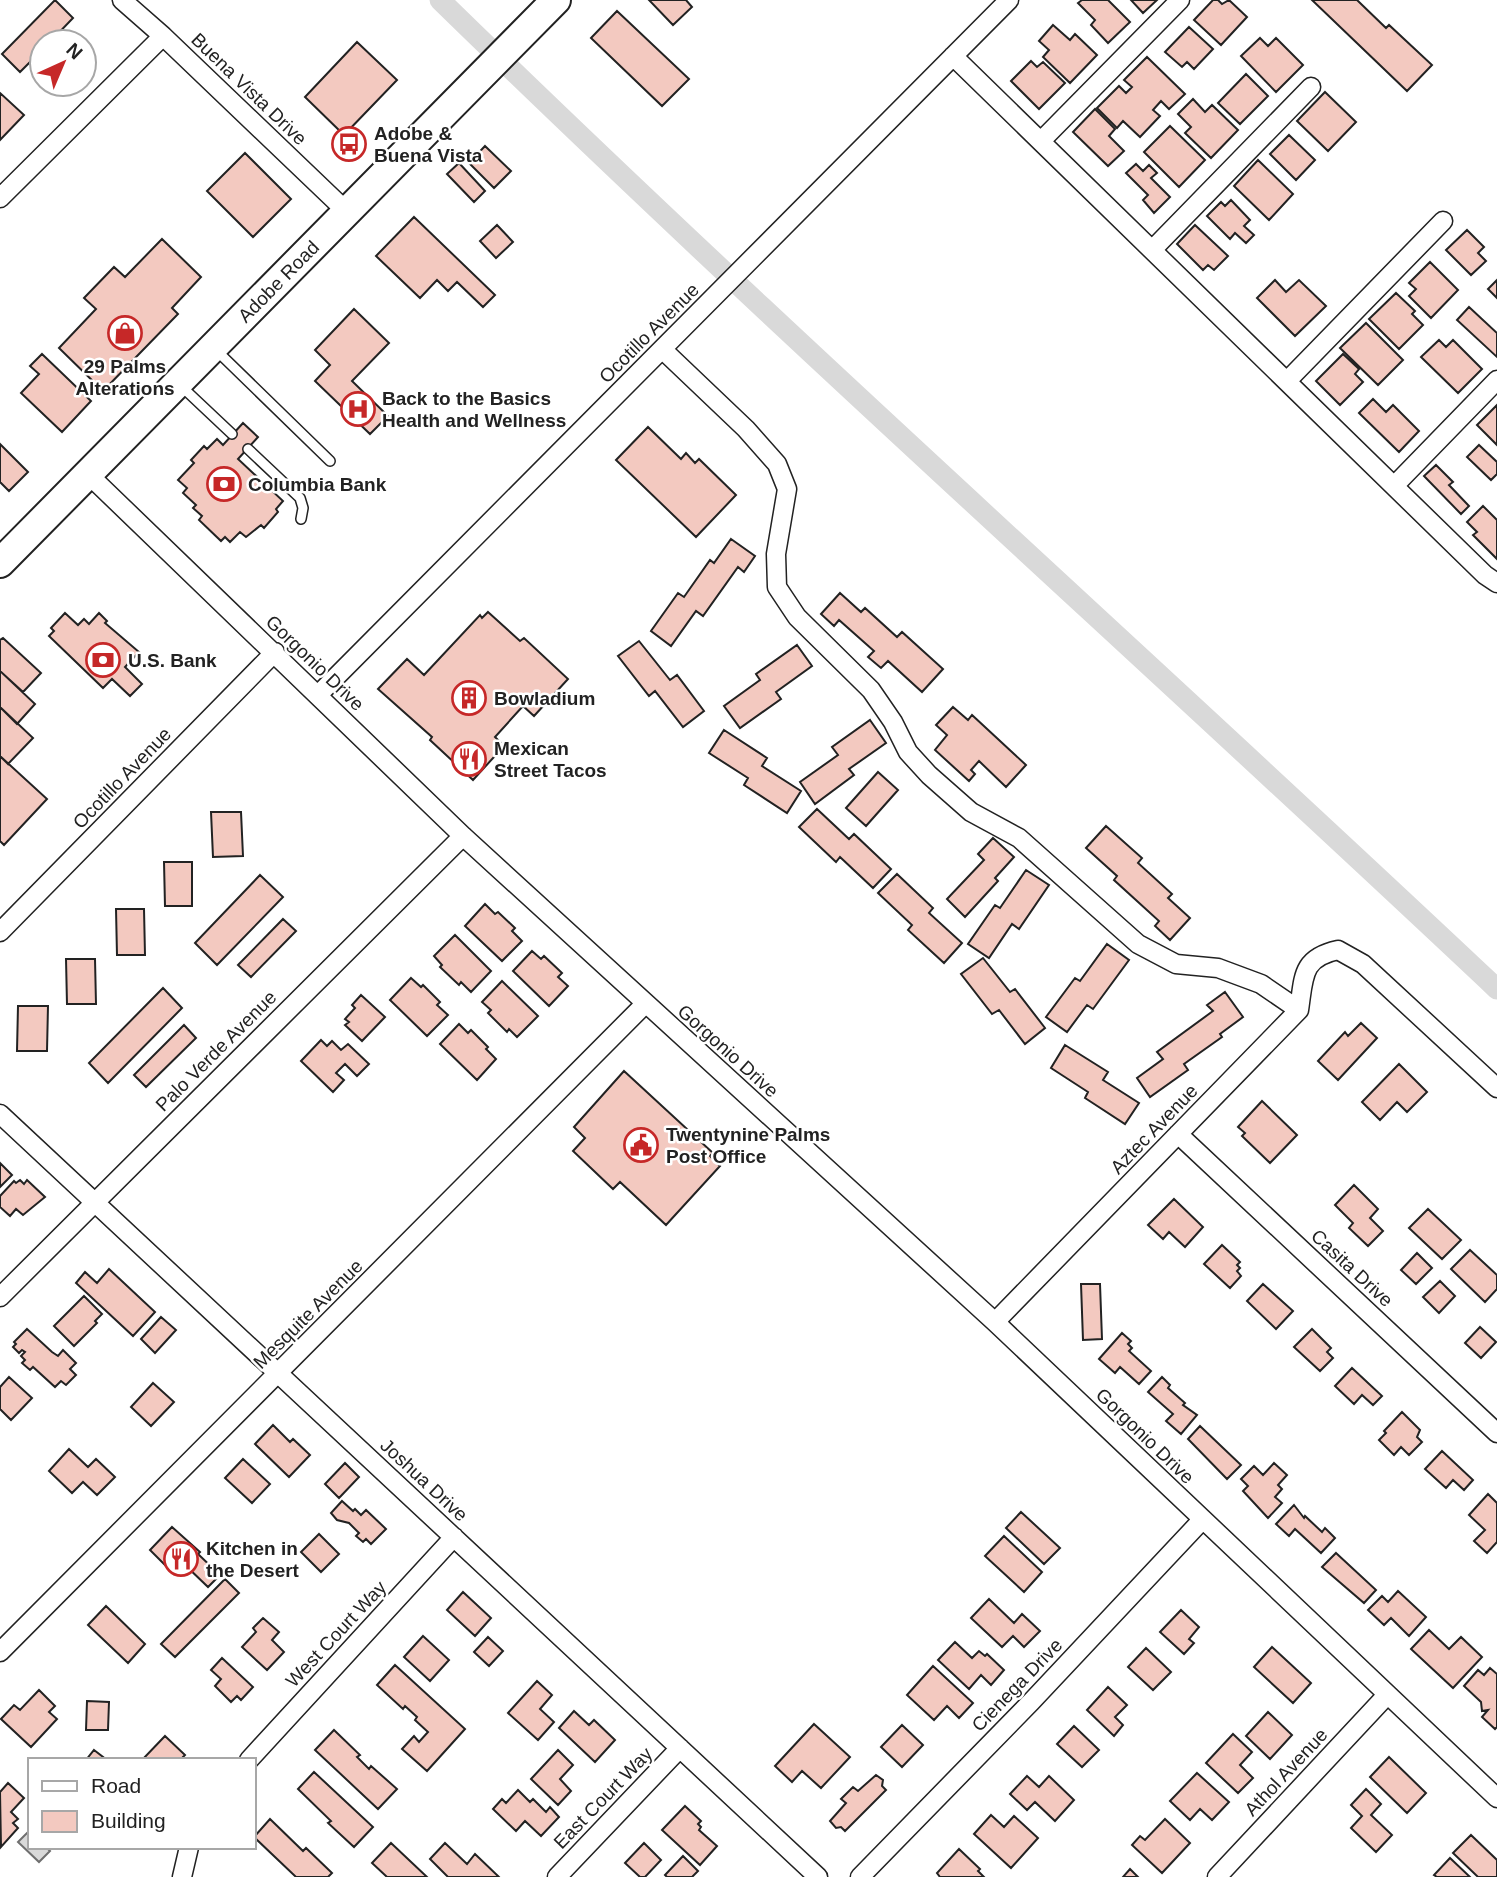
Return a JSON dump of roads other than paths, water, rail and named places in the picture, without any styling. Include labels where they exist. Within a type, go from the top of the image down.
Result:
[{"type":"main road","name":"Adobe Road","points":[[0,563],[556,0]]},
{"type":"street","name":"Buena Vista Drive","points":[[122,0],[346,211]]},
{"type":"street","name":"Ocotillo Avenue","points":[[318,695],[1009,0]]},
{"type":"street","points":[[1041,141],[1180,0]]},
{"type":"street","points":[[0,198],[163,36]]},
{"type":"street","points":[[953,56],[1485,575],[1497,583]]},
{"type":"street","points":[[1153,250],[1311,87]]},
{"type":"street","points":[[1287,381],[1443,221]]},
{"type":"street","points":[[662,349],[746,429],[777,464],[787,489],[776,554],[777,587],[797,617],[871,690],[893,722],[908,752],[929,775],[971,812],[1019,838],[1138,944],[1176,964],[1218,968],[1261,984],[1299,1010],[1305,971],[1320,954],[1338,950],[1363,964],[1497,1088]]},
{"type":"street","points":[[1395,486],[1497,380]]},
{"type":"street","name":"Gorgonio Drive","points":[[88,474],[463,836],[995,1322],[1497,1798]]},
{"type":"street","name":"Ocotillo Avenue","points":[[0,932],[275,652]]},
{"type":"street","name":"Palo Verde Avenue","points":[[0,1297],[463,836]]},
{"type":"street","name":"Mesquite Avenue","points":[[0,1652],[645,1004]]},
{"type":"street","name":"Aztec Avenue","points":[[995,1322],[1299,1010]]},
{"type":"street","name":"Joshua Drive","points":[[0,1114],[818,1877]]},
{"type":"street","name":"Casita Drive","points":[[1178,1134],[1497,1433]]},
{"type":"street","name":"Cienega Drive","points":[[860,1877],[1031,1702],[1202,1520]]},
{"type":"street","name":"West Court Way","points":[[251,1758],[454,1537]]},
{"type":"street","name":"Athol Avenue","points":[[1217,1877],[1387,1695]]},
{"type":"street","name":"East Court Way","points":[[557,1877],[680,1748]]},
{"type":"street","points":[[182,1877],[189,1849]]},
{"type":"lane","points":[[213,347],[330,461]]},
{"type":"lane","points":[[178,382],[232,434]]},
{"type":"lane","points":[[248,449],[300,498],[303,508],[301,519]]},
{"type":"waterway","points":[[440,0],[701,250],[1497,989]]},
{"type":"place","name":"Adobe & Buena Vista","points":[[349,144]]},
{"type":"place","name":"29 Palms Alterations","points":[[125,333]]},
{"type":"place","name":"Back to the Basics Health and Wellness","points":[[358,409]]},
{"type":"place","name":"Columbia Bank","points":[[224,484]]},
{"type":"place","name":"U.S. Bank","points":[[103,660]]},
{"type":"place","name":"Bowladium","points":[[469,698]]},
{"type":"place","name":"Mexican Street Tacos","points":[[469,759]]},
{"type":"place","name":"Twentynine Palms Post Office","points":[[641,1145]]},
{"type":"place","name":"Kitchen in the Desert","points":[[181,1559]]}]
